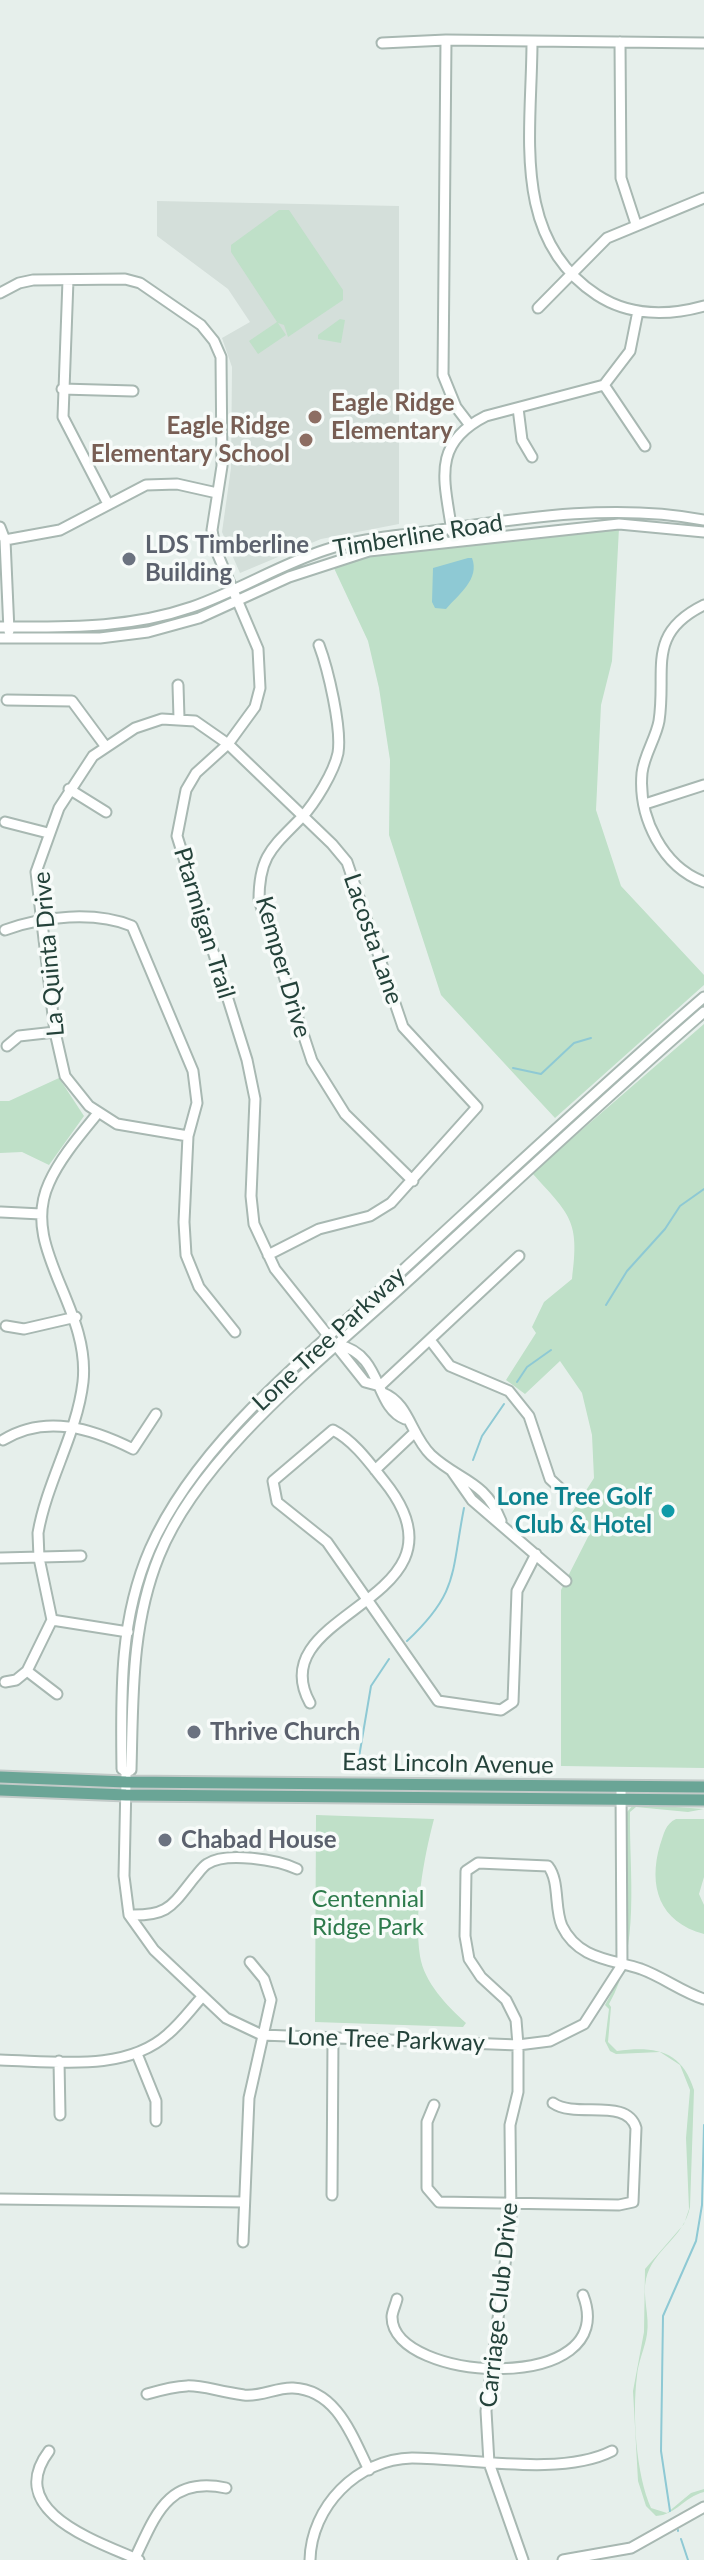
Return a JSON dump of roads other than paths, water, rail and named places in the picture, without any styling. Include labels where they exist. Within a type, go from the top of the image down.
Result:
[{"type":"main road","name":"East Lincoln Avenue","points":[[0,1777],[621,1801],[704,1800]]},
{"type":"main road","name":"East Lincoln Avenue","points":[[0,1790],[126,1783],[704,1787]]},
{"type":"street","points":[[446,40],[443,375],[456,407],[469,424]]},
{"type":"street","points":[[382,43],[446,40],[704,43]]},
{"type":"street","points":[[532,41],[534,198],[546,240],[570,275],[603,298],[638,311],[658,313],[704,306]]},
{"type":"street","points":[[620,42],[621,178],[636,224]]},
{"type":"street","points":[[538,308],[607,238],[704,198]]},
{"type":"street","name":"Ptarmigan Trail","points":[[0,293],[19,283],[125,279],[140,283],[201,325],[214,341],[223,375],[222,466],[212,515],[215,548],[258,649],[260,688],[255,707],[228,744],[196,773],[186,790],[177,836],[247,1060],[255,1099],[251,1196],[254,1224],[275,1269],[339,1345],[342,1355],[365,1382],[382,1390],[389,1409],[405,1419],[430,1454],[451,1470],[472,1500],[501,1521],[566,1581]]},
{"type":"street","points":[[68,280],[62,389],[66,428],[108,504]]},
{"type":"street","points":[[453,540],[442,485],[444,468],[449,451],[469,424],[604,385],[630,351],[638,311]]},
{"type":"street","points":[[604,385],[645,446]]},
{"type":"street","points":[[62,389],[133,391]]},
{"type":"street","points":[[518,408],[522,440],[532,457]]},
{"type":"street","points":[[5,540],[60,530],[133,489],[160,483],[217,493]]},
{"type":"street","name":"Timberline Road","points":[[4,627],[122,625],[170,614],[235,591],[301,559],[345,544],[451,528],[618,511],[704,520]]},
{"type":"street","name":"Timberline Road","points":[[4,638],[100,638],[148,632],[199,618],[346,556],[453,540],[619,524],[704,532]]},
{"type":"street","points":[[0,527],[5,540],[4,638]]},
{"type":"street","points":[[704,605],[686,614],[672,628],[663,646],[659,720],[642,773],[645,804],[655,837],[667,860],[685,875],[704,882]]},
{"type":"street","name":"Kemper Drive","points":[[319,645],[330,672],[338,753],[304,815],[270,849],[259,874],[259,900],[318,1073],[345,1114],[413,1181]]},
{"type":"street","points":[[178,685],[179,718],[195,721],[228,744]]},
{"type":"street","points":[[7,700],[72,701],[106,747]]},
{"type":"street","name":"La Quinta Drive","points":[[179,718],[147,722],[93,756],[69,789],[48,833],[36,872],[55,1032],[65,1076],[74,1091],[98,1113],[117,1124],[188,1136]]},
{"type":"street","name":"Lacosta Lane","points":[[228,744],[304,815],[347,862],[403,1027],[477,1107],[413,1181]]},
{"type":"street","points":[[645,804],[704,785]]},
{"type":"street","points":[[69,789],[106,812]]},
{"type":"street","points":[[5,822],[48,833]]},
{"type":"street","points":[[5,930],[41,921],[97,917],[132,926],[193,1071],[197,1103],[188,1136],[184,1222],[186,1255],[199,1287],[235,1332]]},
{"type":"street","name":"Lone Tree Parkway","points":[[622,1965],[584,2024],[550,2041],[518,2045],[262,2035],[235,2025],[146,1941],[129,1915],[124,1876],[126,1783],[122,1769],[121,1722],[131,1632],[150,1550],[182,1490],[231,1431],[331,1336],[704,997]]},
{"type":"street","name":"Lone Tree Parkway","points":[[131,1632],[160,1554],[203,1480],[239,1439],[704,1012]]},
{"type":"street","points":[[7,1046],[19,1036],[55,1032]]},
{"type":"street","points":[[5,1682],[16,1680],[27,1671],[52,1620],[39,1558],[41,1514],[72,1427],[83,1381],[83,1358],[76,1317],[47,1255],[41,1214],[54,1174],[98,1113]]},
{"type":"street","points":[[268,1255],[319,1229],[370,1216],[391,1203],[413,1181]]},
{"type":"street","points":[[1,1212],[41,1214]]},
{"type":"street","points":[[382,1390],[519,1256]]},
{"type":"street","points":[[6,1326],[24,1329],[76,1317]]},
{"type":"street","points":[[430,1340],[450,1366],[509,1391],[529,1416],[550,1479],[565,1493]]},
{"type":"street","points":[[3,1440],[29,1426],[72,1427],[133,1449],[156,1414]]},
{"type":"street","points":[[310,1703],[305,1693],[301,1667],[304,1658],[322,1633],[366,1604],[394,1578],[405,1554],[408,1526],[399,1500],[347,1437],[333,1430],[273,1481],[272,1489],[277,1502],[327,1542],[366,1604],[438,1701],[501,1710],[513,1702],[517,1591],[536,1554]]},
{"type":"street","points":[[375,1470],[414,1433]]},
{"type":"street","points":[[1,1558],[81,1556]]},
{"type":"street","points":[[52,1620],[131,1632]]},
{"type":"street","points":[[27,1671],[57,1694]]},
{"type":"street","points":[[621,1788],[622,1965],[641,1969],[704,1999]]},
{"type":"street","points":[[129,1915],[155,1916],[171,1906],[206,1864],[221,1859],[279,1860],[297,1869]]},
{"type":"street","name":"Carriage Club Drive","points":[[523,2560],[489,2463],[486,2411],[512,2202],[510,2125],[518,2092],[518,2045],[516,2020],[506,2000],[481,1977],[469,1959],[464,1877],[469,1868],[478,1863],[548,1866],[553,1874],[557,1915],[568,1938],[588,1954],[622,1965]]},
{"type":"street","points":[[243,2242],[249,2098],[271,2000],[264,1979],[250,1962]]},
{"type":"street","points":[[0,2060],[111,2060],[137,2054],[169,2034],[202,1997]]},
{"type":"street","points":[[332,2195],[333,2038]]},
{"type":"street","points":[[137,2054],[156,2101],[156,2121]]},
{"type":"street","points":[[59,2061],[60,2115]]},
{"type":"street","points":[[434,2105],[427,2122],[427,2188],[431,2197],[439,2202],[628,2205],[636,2198],[636,2128],[632,2119],[624,2112],[563,2110],[553,2103]]},
{"type":"street","points":[[0,2199],[243,2202]]},
{"type":"street","points":[[397,2299],[392,2318],[399,2337],[418,2354],[437,2361],[531,2367],[550,2363],[568,2352],[585,2332],[590,2314],[583,2295]]},
{"type":"street","points":[[147,2394],[180,2384],[206,2385],[244,2395],[292,2388],[322,2396],[341,2415],[369,2470]]},
{"type":"street","points":[[49,2451],[40,2463],[38,2486],[47,2510],[66,2528],[137,2559],[157,2513],[172,2495],[194,2486],[226,2488]]},
{"type":"street","points":[[310,2560],[310,2541],[325,2505],[347,2483],[369,2470],[409,2458],[489,2463],[573,2463],[595,2460],[612,2451]]},
{"type":"street","points":[[563,2560],[631,2548],[704,2507]]},
{"type":"water","points":[[472,558],[474,566],[467,586],[446,609],[435,608],[432,602],[433,568]]},
{"type":"waterway","points":[[513,1068],[541,1074],[574,1043],[591,1038]]},
{"type":"waterway","points":[[606,1305],[627,1271],[665,1229],[680,1206],[704,1189]]},
{"type":"waterway","points":[[517,1382],[527,1367],[551,1350]]},
{"type":"waterway","points":[[473,1460],[482,1436],[504,1404]]},
{"type":"waterway","points":[[407,1641],[424,1624],[444,1595],[454,1566],[464,1508]]},
{"type":"waterway","points":[[358,1763],[371,1686],[389,1659]]},
{"type":"waterway","points":[[670,2511],[661,2451],[663,2316],[696,2241],[702,2205],[704,2125]]},
{"type":"waterway","points":[[681,2539],[688,2560]]},
{"type":"place","name":"Eagle Ridge Elementary","points":[[315,417]]},
{"type":"place","name":"Eagle Ridge Elementary School","points":[[306,440]]},
{"type":"place","name":"LDS Timberline Building","points":[[129,559]]},
{"type":"place","name":"Lone Tree Golf Club & Hotel","points":[[668,1511]]},
{"type":"place","name":"Thrive Church","points":[[194,1732]]},
{"type":"place","name":"Chabad House","points":[[165,1840]]},
{"type":"park label","name":"Centennial Ridge Park","points":[[368,1913]]}]
